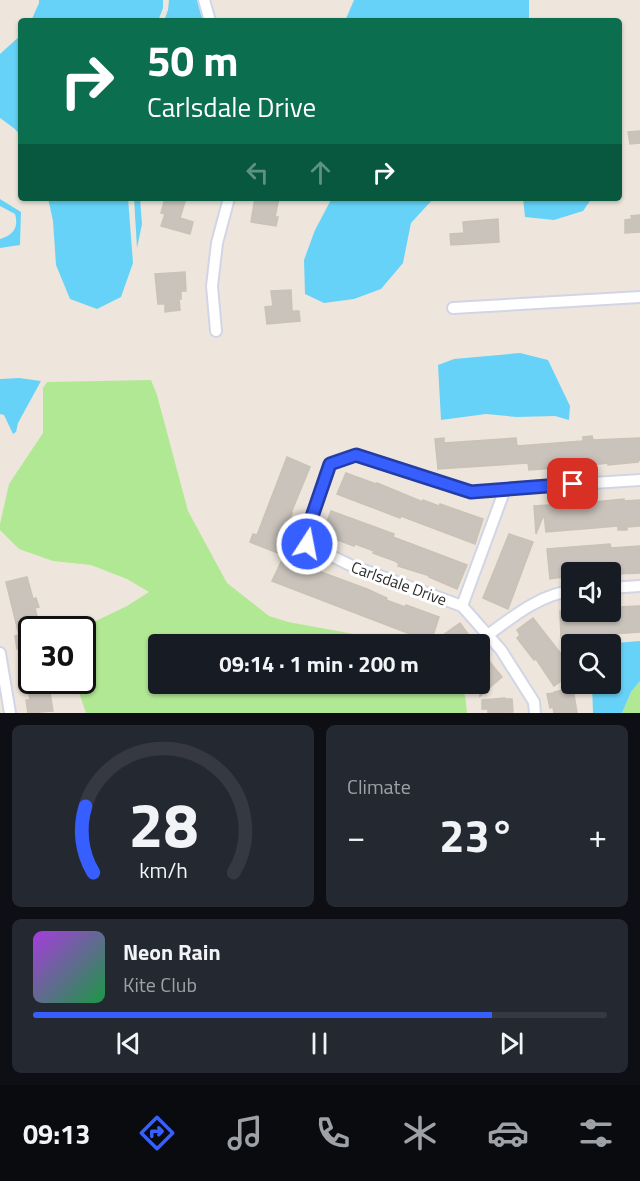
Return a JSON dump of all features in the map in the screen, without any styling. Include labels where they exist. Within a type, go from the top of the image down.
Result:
[{"type":"street","points":[[204,0],[209,18]]},
{"type":"street","points":[[216,331],[212,286],[217,243],[228,201]]},
{"type":"street","points":[[453,308],[640,297]]},
{"type":"street","name":"Carlsdale Drive","points":[[487,634],[462,606],[350,565],[307,544],[306,534],[330,464],[356,455],[471,492],[640,480]]},
{"type":"street","points":[[462,606],[505,489]]},
{"type":"street","points":[[621,587],[640,586]]},
{"type":"street","points":[[489,634],[529,606],[561,593]]},
{"type":"street","name":"Carlsdale Drive","points":[[490,637],[501,650],[534,702],[535,713]]},
{"type":"street","points":[[0,653],[10,713]]},
{"type":"green space","points":[[151,380],[188,511],[227,583],[269,616],[288,622],[354,634],[148,634],[148,694],[463,694],[467,713],[86,713],[79,694],[96,694],[96,621],[149,592],[127,579],[91,565],[53,561],[19,549],[0,530],[9,484],[43,433],[43,388],[47,382]]},
{"type":"green space","points":[[640,681],[640,713],[622,713],[631,692]]},
{"type":"water","points":[[39,0],[163,0],[163,8],[159,18],[32,18]]},
{"type":"water","points":[[169,0],[197,0],[202,18],[165,18]]},
{"type":"water","points":[[354,0],[529,0],[529,18],[346,18]]},
{"type":"water","points":[[18,38],[18,132],[0,118],[0,54]]},
{"type":"water","points":[[0,199],[21,212],[20,245],[0,248],[0,239],[12,233],[16,223],[15,214],[0,206]]},
{"type":"water","points":[[49,201],[128,201],[133,263],[121,297],[97,309],[70,299],[56,265],[53,221]]},
{"type":"water","points":[[134,201],[140,201],[142,224],[137,248]]},
{"type":"water","points":[[330,201],[431,201],[411,223],[403,263],[381,289],[354,299],[324,303],[305,294],[304,260],[315,230]]},
{"type":"water","points":[[523,201],[590,201],[583,211],[554,220],[525,217]]},
{"type":"water","points":[[520,353],[548,360],[570,406],[569,420],[555,416],[517,417],[486,414],[441,420],[438,365],[454,359]]},
{"type":"water","points":[[19,378],[41,381],[13,434],[4,415],[0,414],[0,379]]},
{"type":"water","points":[[640,641],[640,681],[631,692],[622,713],[593,713],[592,694],[621,694],[621,643]]},
{"type":"building","points":[[640,131],[640,143],[630,144],[628,132]]},
{"type":"building","points":[[164,201],[185,201],[180,218],[193,222],[190,234],[161,226],[165,214],[161,213]]},
{"type":"building","points":[[254,201],[278,201],[275,217],[278,217],[276,226],[251,222]]},
{"type":"building","points":[[640,215],[640,232],[625,233],[625,220],[632,219],[631,216]]},
{"type":"building","points":[[498,219],[499,242],[451,245],[450,234],[464,233],[463,222]]},
{"type":"building","points":[[185,272],[186,291],[181,291],[180,310],[165,312],[165,304],[158,304],[155,274]]},
{"type":"building","points":[[291,290],[292,311],[299,311],[300,321],[267,324],[265,307],[273,306],[271,291]]},
{"type":"building","points":[[592,436],[593,440],[640,438],[640,460],[608,465],[608,463],[529,470],[528,463],[438,469],[435,439],[444,438],[444,443],[516,438],[517,446],[583,441],[583,437]]},
{"type":"building","points":[[287,457],[310,467],[278,553],[250,542],[253,534],[257,535]]},
{"type":"building","points":[[346,473],[423,502],[423,500],[439,506],[440,504],[483,519],[475,544],[337,494]]},
{"type":"building","points":[[624,499],[624,501],[640,500],[640,526],[627,527],[627,530],[618,530],[618,526],[546,532],[544,514],[536,534],[534,506],[583,505],[583,503]]},
{"type":"building","points":[[331,511],[394,534],[393,537],[467,565],[457,589],[430,576],[398,566],[399,564],[395,561],[373,553],[374,551],[327,536],[328,534],[323,532]]},
{"type":"building","points":[[509,534],[533,542],[508,609],[483,598]]},
{"type":"building","points":[[610,544],[611,548],[640,546],[640,573],[621,574],[621,562],[561,562],[561,577],[550,579],[547,549]]},
{"type":"building","points":[[283,558],[367,589],[387,598],[386,600],[439,617],[434,634],[410,634],[272,581]]},
{"type":"building","points":[[27,577],[33,599],[36,598],[39,607],[35,608],[37,616],[18,616],[18,631],[6,582]]},
{"type":"building","points":[[640,606],[640,632],[561,634],[561,638],[560,611],[561,622],[621,622],[621,607]]},
{"type":"building","points":[[533,618],[561,654],[561,681],[554,686],[536,659],[534,660],[517,638],[520,635],[517,630]]},
{"type":"building","points":[[460,623],[468,634],[445,634]]},
{"type":"building","points":[[18,635],[18,649],[17,649],[15,636]]},
{"type":"building","points":[[490,662],[502,677],[490,687]]},
{"type":"building","points":[[561,691],[561,694],[574,694],[577,713],[554,713],[553,707],[550,708],[547,694]]},
{"type":"building","points":[[29,694],[50,694],[53,711],[28,713],[26,700],[30,700]]},
{"type":"building","points":[[512,699],[513,712],[488,713],[488,709],[482,709],[482,700]]},
{"type":"route","points":[[307,544],[306,534],[330,464],[356,455],[471,492],[573,484]]}]
